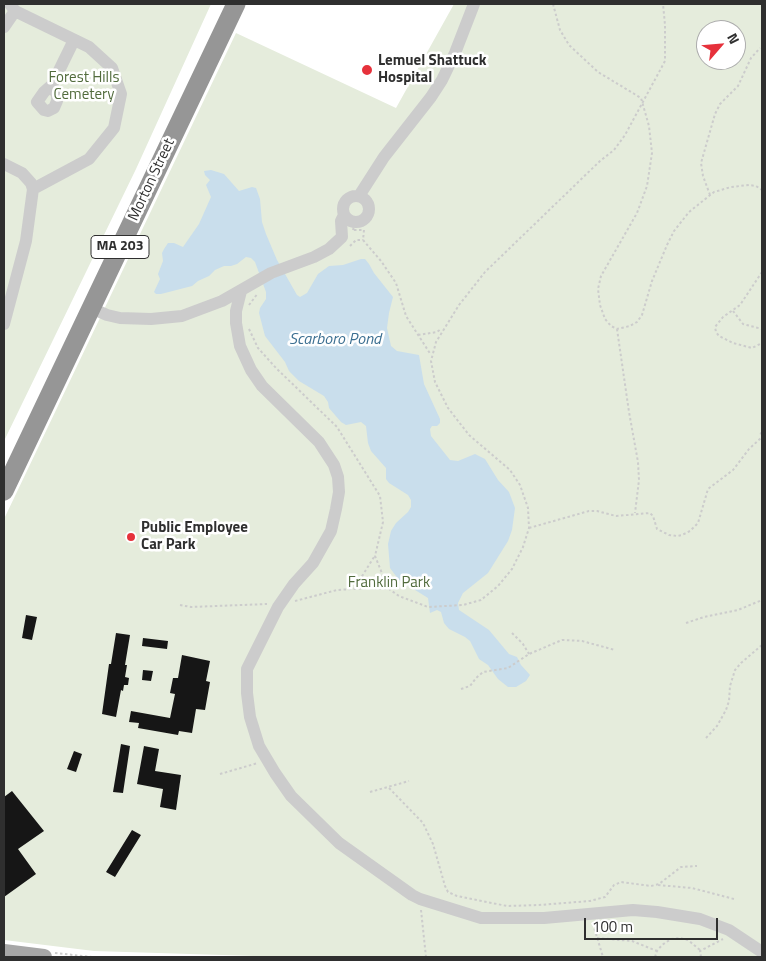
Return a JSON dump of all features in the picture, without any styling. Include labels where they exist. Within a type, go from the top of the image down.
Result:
[{"type":"highway","name":"Morton Street","points":[[4,464],[223,4]]},
{"type":"highway","name":"Morton Street","points":[[4,491],[236,4]]},
{"type":"main road","points":[[4,952],[44,957]]},
{"type":"street","points":[[359,196],[384,157],[442,80],[455,53],[474,4]]},
{"type":"street","points":[[4,27],[12,8],[89,47],[112,68],[121,94],[114,128],[89,159],[33,189]]},
{"type":"street","points":[[52,85],[74,40]]},
{"type":"street","points":[[4,164],[22,173],[31,183],[33,189],[26,241],[4,324]]},
{"type":"street","points":[[91,308],[120,318],[151,319],[182,316],[222,301],[256,280],[314,257],[336,244],[342,237],[341,221],[344,215],[343,207],[346,200],[353,196],[359,196],[367,201],[370,210],[366,218],[355,222],[350,221],[344,215]]},
{"type":"street","points":[[241,291],[236,312],[236,324],[240,346],[251,370],[262,386],[319,442],[334,465],[338,476],[336,509],[331,531],[313,563],[294,584],[278,607],[247,669],[250,717],[259,746],[291,796],[339,843],[420,899],[481,918],[544,918],[634,910],[657,912],[700,919],[729,930],[762,952]]},
{"type":"path","points":[[553,4],[560,30],[568,45],[598,72],[641,98],[650,126],[652,146],[647,186],[637,213],[601,276],[598,289],[600,305],[611,326],[617,329],[630,326],[637,322],[642,315],[652,281],[674,231],[689,212],[710,195],[731,187],[749,186],[762,189]]},
{"type":"path","points":[[180,605],[199,607],[257,604],[278,607],[337,590],[389,589],[399,596],[428,607],[463,605],[481,600],[498,586],[512,569],[523,547],[528,528],[528,508],[520,485],[510,470],[469,435],[453,416],[435,382],[431,361],[432,356],[443,328],[485,272],[510,246],[614,150],[625,135],[665,62],[665,25],[662,4]]},
{"type":"path","points":[[710,195],[703,176],[701,163],[715,114],[720,104],[738,86],[751,58],[760,48]]},
{"type":"path","points":[[355,222],[352,231],[364,230],[363,240],[396,283],[406,316],[432,356]]},
{"type":"path","points":[[356,240],[363,240]]},
{"type":"path","points":[[762,272],[740,305],[723,317],[715,327],[719,336],[733,343],[752,348],[762,343]]},
{"type":"path","points":[[733,311],[743,324],[762,329]]},
{"type":"path","points":[[418,335],[437,332],[443,328]]},
{"type":"path","points":[[617,329],[638,462],[639,480],[635,513]]},
{"type":"path","points":[[528,528],[589,511],[597,511],[616,516],[650,513],[657,530],[677,536],[690,531],[698,523],[708,490],[733,470],[761,435]]},
{"type":"path","points":[[354,589],[375,556]]},
{"type":"path","points":[[686,624],[704,617],[738,610],[762,600]]},
{"type":"path","points":[[512,633],[523,644],[529,654]]},
{"type":"path","points":[[461,689],[470,686],[482,672],[508,668],[529,654],[566,639],[615,650]]},
{"type":"path","points":[[706,738],[714,730],[726,710],[735,670],[762,645]]},
{"type":"path","points":[[220,774],[267,760]]},
{"type":"path","points":[[370,792],[409,781]]},
{"type":"path","points":[[389,788],[423,823],[434,844],[445,886],[448,892],[457,896],[507,906],[598,900],[605,896],[614,885],[621,882],[692,888],[734,898]]},
{"type":"path","points":[[655,885],[681,867],[698,866]]},
{"type":"path","points":[[420,899],[426,957]]},
{"type":"path","points":[[590,914],[603,957]]},
{"type":"path","points":[[597,938],[632,941],[657,951]]},
{"type":"path","points":[[655,957],[662,945],[671,939],[680,938],[688,940],[700,950]]},
{"type":"path","points":[[700,950],[722,939],[728,940]]},
{"type":"path","points":[[700,950],[700,957]]},
{"type":"green space","name":"Forest Hills Cemetery","points":[[4,4],[211,4],[136,169],[4,441]]},
{"type":"green space","name":"Franklin Park","points":[[454,4],[762,4],[762,957],[286,957],[94,951],[4,940],[4,519],[236,33],[396,108]]},
{"type":"water","name":"Scarboro Pond","points":[[211,170],[224,174],[239,191],[252,187],[256,188],[260,199],[262,222],[266,234],[277,260],[297,295],[300,297],[307,293],[318,274],[329,266],[343,265],[365,259],[393,297],[387,328],[391,346],[397,351],[419,355],[424,384],[440,419],[440,423],[437,426],[432,426],[430,429],[431,436],[450,460],[458,461],[475,454],[485,459],[498,480],[509,492],[515,508],[512,530],[508,541],[488,573],[463,593],[458,603],[459,610],[489,630],[509,654],[517,657],[530,675],[526,681],[516,687],[508,687],[498,679],[488,665],[479,659],[470,641],[449,629],[444,623],[441,612],[437,610],[430,613],[428,598],[399,580],[390,568],[388,544],[391,531],[396,523],[408,512],[411,507],[411,500],[408,495],[386,479],[386,468],[371,451],[366,426],[361,422],[346,425],[341,422],[329,408],[324,396],[299,381],[289,371],[285,362],[265,336],[259,313],[266,299],[266,292],[255,262],[251,258],[246,257],[237,264],[215,270],[192,286],[161,294],[154,292],[160,279],[158,274],[163,261],[162,253],[164,249],[168,243],[174,243],[183,247],[199,224],[211,197],[206,185],[210,180],[204,171]]},
{"type":"building","points":[[26,615],[37,617],[32,640],[22,638]]},
{"type":"building","points":[[116,633],[130,635],[125,665],[127,665],[125,677],[129,678],[128,685],[124,685],[123,691],[121,690],[116,717],[102,714],[109,664],[111,664]]},
{"type":"building","points":[[143,638],[168,641],[167,649],[142,646]]},
{"type":"building","points":[[182,655],[210,661],[206,681],[210,682],[205,710],[196,709],[192,733],[179,731],[178,735],[138,728],[139,723],[129,722],[131,711],[170,718],[175,694],[170,693],[173,678],[178,678]]},
{"type":"building","points":[[143,670],[153,671],[151,681],[142,680]]},
{"type":"building","points":[[121,744],[130,746],[123,793],[113,792]]},
{"type":"building","points":[[144,746],[159,749],[155,771],[181,775],[176,810],[160,807],[163,789],[137,784]]},
{"type":"building","points":[[74,751],[82,754],[76,772],[67,769]]},
{"type":"building","points":[[12,791],[44,831],[18,849],[36,874],[4,897],[4,797]]},
{"type":"building","points":[[132,830],[141,835],[115,877],[106,872]]},
{"type":"place","name":"Lemuel Shattuck Hospital","points":[[367,70]]},
{"type":"place","name":"Public Employee Car Park","points":[[131,537]]}]
